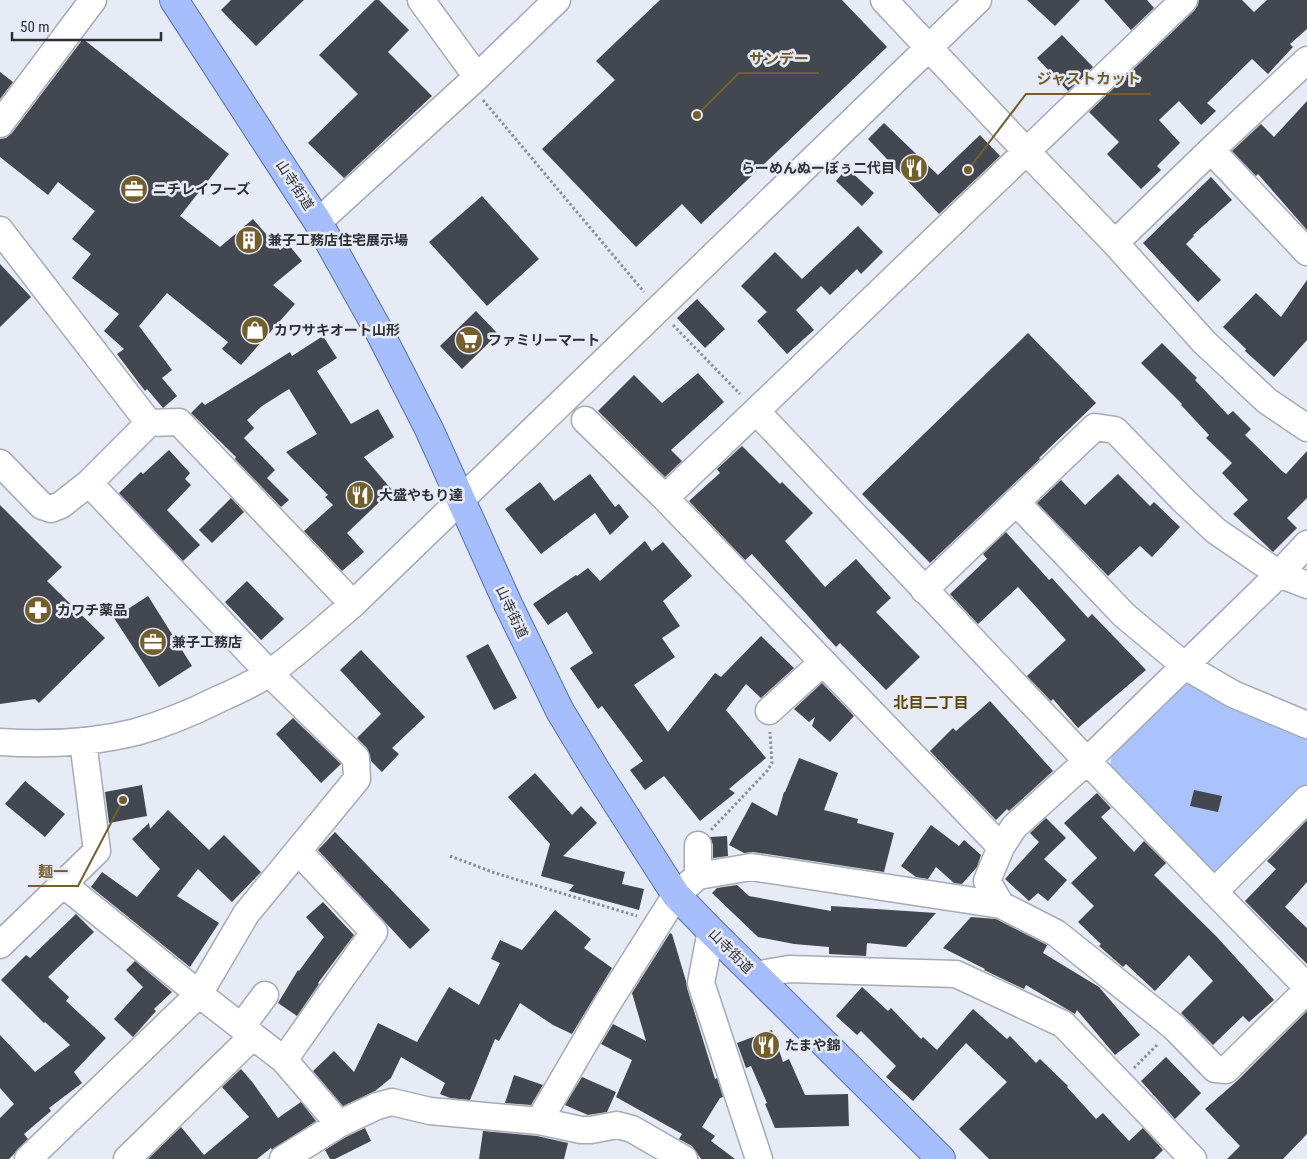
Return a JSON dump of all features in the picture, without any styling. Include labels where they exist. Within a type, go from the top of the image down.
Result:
[{"type":"main road","name":"山寺街道","points":[[174,0],[318,222],[380,333],[429,429],[508,604],[560,711],[630,825],[676,895],[941,1159]]},
{"type":"street","points":[[0,124],[93,0]]},
{"type":"street","points":[[421,0],[473,81]]},
{"type":"street","points":[[318,222],[473,81],[557,0]]},
{"type":"street","points":[[884,0],[1115,244],[1204,342],[1267,401],[1307,428]]},
{"type":"street","points":[[0,742],[21,744],[83,741],[135,732],[182,717],[270,673],[353,604],[460,498],[659,310],[978,0]]},
{"type":"street","points":[[665,498],[1184,0]]},
{"type":"street","points":[[1115,244],[1211,150],[1305,65]]},
{"type":"street","points":[[1211,150],[1307,252]]},
{"type":"street","points":[[0,230],[149,423]]},
{"type":"street","points":[[539,1121],[606,1006],[676,895],[698,876],[751,867],[1001,905],[1056,933],[1174,1027],[1215,1069],[1226,1070],[1307,989],[1087,761],[756,411]]},
{"type":"street","points":[[585,420],[665,498],[1001,848]]},
{"type":"street","points":[[0,463],[42,506],[52,509],[61,505],[88,483],[149,423],[179,422],[353,604]]},
{"type":"street","points":[[924,590],[1095,427],[1115,430],[1216,531],[1280,574],[1307,585]]},
{"type":"street","points":[[28,1159],[199,994],[246,914],[299,852],[357,779],[356,758],[270,673],[88,483]]},
{"type":"street","points":[[1016,502],[1124,615],[1184,666],[1234,694],[1307,725]]},
{"type":"street","points":[[1001,905],[987,881],[1001,848],[1014,827],[1087,761],[1280,574],[1307,544]]},
{"type":"street","points":[[769,711],[823,662]]},
{"type":"street","points":[[0,945],[97,851],[83,741]]},
{"type":"street","points":[[1214,892],[1307,799]]},
{"type":"street","points":[[698,845],[698,876]]},
{"type":"street","points":[[284,1060],[374,932],[299,852]]},
{"type":"street","points":[[63,884],[284,1060],[339,1124]]},
{"type":"street","points":[[710,930],[701,983],[759,1159]]},
{"type":"street","points":[[755,975],[789,968],[956,974],[1064,1024],[1192,1159]]},
{"type":"street","points":[[126,1159],[247,1031],[265,995]]},
{"type":"street","points":[[283,1159],[339,1124],[377,1106],[392,1102],[430,1111],[539,1121],[581,1130],[617,1125],[632,1129],[684,1159]]},
{"type":"path","points":[[473,81],[659,310],[756,411]]},
{"type":"path","points":[[698,845],[767,771],[772,763],[769,730],[766,720],[769,711]]},
{"type":"path","points":[[450,856],[495,873],[659,922]]},
{"type":"path","points":[[1120,1083],[1174,1027]]},
{"type":"shaded area","points":[[1182,681],[1198,682],[1307,733],[1307,790],[1227,870],[1210,872],[1110,766],[1113,747]]},
{"type":"building","points":[[231,0],[304,0],[256,46],[221,10]]},
{"type":"building","points":[[375,0],[379,0],[409,30],[388,52],[432,96],[344,178],[308,143],[358,94],[319,55]]},
{"type":"building","points":[[660,0],[842,0],[887,47],[701,224],[682,204],[636,247],[542,149],[615,80],[596,61]]},
{"type":"building","points":[[1027,0],[1080,0],[1055,26]]},
{"type":"building","points":[[1104,0],[1147,0],[1154,8],[1131,30]]},
{"type":"building","points":[[1199,0],[1242,0],[1254,12],[1267,0],[1307,0],[1307,29],[1290,44],[1293,47],[1268,74],[1252,59],[1207,103],[1216,111],[1201,125],[1179,101],[1159,120],[1180,143],[1157,166],[1161,170],[1141,189],[1107,154],[1119,142],[1089,112],[1194,11]]},
{"type":"building","points":[[1062,35],[1093,67],[1068,91],[1037,58]]},
{"type":"building","name":"ニチレイフーズ","points":[[83,39],[229,154],[180,216],[220,247],[253,219],[280,250],[288,244],[302,261],[273,285],[295,304],[241,365],[222,349],[228,342],[167,293],[139,326],[172,370],[162,378],[177,396],[163,408],[147,389],[145,391],[117,354],[124,349],[104,331],[119,314],[72,278],[91,254],[72,239],[95,211],[58,182],[48,195],[0,157],[0,139],[6,138],[12,133]]},
{"type":"building","points":[[0,72],[13,82],[0,99]]},
{"type":"building","points":[[1307,101],[1307,230],[1258,174],[1256,176],[1232,151],[1261,124],[1274,137]]},
{"type":"building","points":[[884,123],[938,175],[980,135],[1000,156],[939,214],[868,139]]},
{"type":"building","points":[[847,168],[874,193],[862,206],[836,181]]},
{"type":"building","points":[[1211,177],[1232,200],[1193,235],[1186,244],[1221,280],[1198,302],[1143,243]]},
{"type":"building","points":[[482,196],[539,259],[487,306],[429,242]]},
{"type":"building","points":[[858,226],[883,252],[861,274],[857,269],[830,295],[821,286],[796,310],[814,330],[787,354],[757,321],[767,312],[741,286],[775,252],[802,279]]},
{"type":"building","points":[[0,264],[31,297],[0,327]]},
{"type":"building","points":[[1307,280],[1307,340],[1274,377],[1245,351],[1246,349],[1223,327],[1256,293],[1281,317]]},
{"type":"building","points":[[697,299],[725,329],[705,348],[677,318]]},
{"type":"building","name":"ファミリーマート","points":[[476,311],[498,334],[462,369],[440,346]]},
{"type":"building","points":[[1028,333],[1096,403],[930,563],[862,494]]},
{"type":"building","points":[[323,336],[337,358],[317,371],[351,424],[378,409],[394,437],[364,457],[392,490],[347,533],[364,552],[342,571],[304,531],[333,505],[325,497],[328,495],[286,452],[317,434],[289,389],[262,406],[247,420],[254,428],[244,438],[275,470],[267,478],[289,500],[281,507],[235,459],[236,457],[191,413],[202,402],[205,405],[290,352],[292,356]]},
{"type":"building","points":[[1162,343],[1197,378],[1195,380],[1228,415],[1233,411],[1251,429],[1245,435],[1286,474],[1307,451],[1307,498],[1287,518],[1297,528],[1273,552],[1233,514],[1248,500],[1222,473],[1232,463],[1206,438],[1209,435],[1182,404],[1141,363]]},
{"type":"building","points":[[698,373],[724,402],[671,450],[682,461],[665,477],[598,411],[634,375],[662,403]]},
{"type":"building","points":[[742,446],[780,484],[782,482],[813,513],[785,541],[825,587],[856,559],[891,598],[876,612],[920,657],[886,690],[840,643],[836,647],[752,554],[745,560],[689,501],[720,473],[717,469]]},
{"type":"building","points":[[169,450],[190,473],[185,479],[191,485],[167,510],[200,545],[183,561],[119,493],[141,472],[143,474]]},
{"type":"building","points":[[590,474],[615,507],[619,504],[629,517],[610,535],[595,513],[541,554],[505,509],[540,482],[554,501]]},
{"type":"building","points":[[1118,474],[1150,506],[1154,502],[1180,527],[1152,557],[1140,546],[1108,576],[1037,503],[1061,480],[1085,505]]},
{"type":"building","points":[[231,498],[244,512],[212,543],[199,530]]},
{"type":"building","name":"カワチ薬品","points":[[0,505],[62,567],[47,581],[105,638],[39,703],[35,699],[0,704]]},
{"type":"building","points":[[1006,532],[1049,580],[1052,578],[1088,618],[1092,614],[1146,670],[1078,728],[1053,699],[1051,701],[1027,676],[1066,640],[1018,587],[978,624],[950,594],[987,559],[983,554]]},
{"type":"building","points":[[645,541],[652,551],[663,542],[692,576],[663,601],[680,626],[662,638],[675,657],[634,685],[668,732],[715,673],[721,677],[761,636],[794,668],[761,698],[746,684],[726,710],[766,758],[729,789],[735,793],[700,821],[664,776],[645,790],[630,770],[643,761],[602,706],[598,709],[570,668],[593,653],[567,612],[548,625],[533,604],[588,568],[600,581]]},
{"type":"building","points":[[247,581],[284,619],[261,640],[225,602]]},
{"type":"building","name":"兼子工務店","points":[[148,596],[192,666],[159,687],[114,618]]},
{"type":"building","points":[[488,644],[517,698],[494,710],[466,656]]},
{"type":"building","points":[[361,650],[425,717],[392,748],[399,754],[382,772],[371,761],[367,748],[357,738],[381,714],[340,670]]},
{"type":"building","points":[[822,683],[854,716],[830,742],[812,726],[815,717],[809,722],[794,709]]},
{"type":"building","points":[[990,701],[1053,771],[1009,811],[1007,809],[996,820],[930,751],[953,728],[956,731]]},
{"type":"building","points":[[293,718],[341,764],[321,783],[276,734]]},
{"type":"building","points":[[799,758],[838,773],[824,810],[858,819],[857,823],[894,833],[884,872],[753,852],[744,853],[729,845],[752,802],[777,816],[784,792]]},
{"type":"building","points":[[535,773],[572,815],[581,806],[597,823],[563,856],[625,872],[622,884],[644,889],[639,910],[569,891],[574,885],[541,876],[550,844],[508,797]]},
{"type":"building","points":[[25,781],[65,814],[45,837],[5,804]]},
{"type":"building","points":[[142,785],[147,816],[109,823],[105,792]]},
{"type":"building","points":[[1194,790],[1222,796],[1218,812],[1190,806]]},
{"type":"building","points":[[1097,793],[1111,808],[1101,817],[1134,852],[1144,841],[1166,863],[1154,875],[1217,937],[1274,1000],[1249,1022],[1243,1016],[1213,1045],[1181,1013],[1213,981],[1189,955],[1155,991],[1126,964],[1123,967],[1099,946],[1101,944],[1078,922],[1094,906],[1071,883],[1097,858],[1064,823]]},
{"type":"building","points":[[168,810],[209,850],[224,835],[261,872],[232,902],[198,869],[177,896],[219,923],[190,967],[91,887],[102,872],[137,897],[160,869],[132,839],[149,823],[150,829]]},
{"type":"building","points":[[1046,818],[1066,838],[1044,859],[1067,880],[1048,901],[1038,893],[1029,901],[1005,879],[1039,842],[1030,833]]},
{"type":"building","points":[[1307,820],[1307,882],[1285,907],[1307,928],[1307,964],[1245,901],[1276,869],[1267,861]]},
{"type":"building","points":[[931,825],[959,846],[964,840],[981,855],[977,867],[962,884],[954,883],[936,867],[928,879],[916,877],[901,866]]},
{"type":"building","points":[[335,832],[430,930],[410,949],[318,850]]},
{"type":"building","points":[[727,836],[728,856],[713,858],[713,845],[710,837]]},
{"type":"building","points":[[737,885],[749,896],[831,911],[831,906],[936,913],[906,947],[867,943],[866,956],[829,954],[829,947],[794,944],[758,937],[712,893],[717,888]]},
{"type":"building","points":[[323,902],[354,935],[318,983],[297,1016],[278,1003],[298,970],[324,937],[306,917]]},
{"type":"building","points":[[555,910],[591,939],[584,948],[612,968],[572,1034],[553,1025],[520,1003],[499,1041],[495,1039],[470,1100],[450,1098],[440,1094],[445,1083],[401,1057],[391,1078],[375,1091],[343,1106],[313,1071],[334,1051],[354,1072],[378,1023],[417,1042],[449,987],[479,1005],[500,963],[491,959],[500,940],[522,950]]},
{"type":"building","points":[[76,914],[94,932],[48,977],[69,997],[66,1001],[106,1038],[74,1072],[82,1083],[49,1108],[51,1111],[24,1134],[28,1139],[9,1159],[0,1159],[0,1118],[14,1104],[0,1088],[0,1035],[35,1072],[70,1045],[44,1023],[1,980],[26,955],[30,958]]},
{"type":"building","points":[[971,917],[996,919],[1047,945],[1043,953],[1099,987],[1140,1035],[1115,1055],[1077,1010],[1075,1014],[1026,985],[1024,989],[943,948]]},
{"type":"building","points":[[670,933],[672,934],[715,1079],[717,1078],[723,1097],[720,1098],[702,1127],[715,1136],[711,1141],[735,1159],[701,1159],[692,1146],[679,1139],[682,1134],[616,1097],[632,1060],[601,1044],[613,1024],[646,1041],[632,993]]},
{"type":"building","points":[[135,961],[172,992],[154,1009],[156,1011],[133,1037],[114,1019],[143,987],[126,970]]},
{"type":"building","points":[[862,987],[888,1011],[891,1008],[921,1039],[923,1037],[937,1050],[973,1009],[1007,1039],[1010,1036],[1036,1063],[1040,1059],[1068,1086],[1096,1119],[1103,1113],[1129,1141],[1143,1128],[1163,1150],[1154,1159],[989,1159],[959,1129],[1007,1082],[966,1043],[913,1101],[886,1077],[896,1066],[861,1031],[857,1035],[836,1016]]},
{"type":"building","points":[[1307,1011],[1307,1134],[1283,1159],[1227,1159],[1240,1146],[1205,1109],[1237,1081]]},
{"type":"building","points":[[772,1030],[783,1062],[789,1059],[805,1095],[848,1094],[849,1126],[775,1128],[765,1104],[767,1103],[751,1066],[746,1068],[737,1043]]},
{"type":"building","points":[[1166,1057],[1201,1093],[1175,1119],[1141,1081]]},
{"type":"building","points":[[241,1069],[278,1118],[301,1102],[316,1121],[272,1150],[271,1148],[257,1159],[148,1159],[181,1127],[204,1155],[249,1117],[222,1087]]},
{"type":"building","points":[[514,1075],[543,1085],[531,1105],[505,1103]]},
{"type":"building","points":[[582,1077],[616,1092],[607,1112],[588,1115],[565,1105]]},
{"type":"building","points":[[365,1128],[371,1141],[335,1159],[330,1159],[325,1150]]},
{"type":"building","points":[[483,1131],[537,1136],[568,1143],[564,1159],[479,1159]]},
{"type":"place","name":"サンデー","points":[[697,115]]},
{"type":"place","name":"らーめんぬーぼぅ二代目","points":[[914,168]]},
{"type":"place","name":"ジャストカット","points":[[968,170]]},
{"type":"place","name":"ニチレイフーズ","points":[[134,189]]},
{"type":"place","name":"兼子工務店住宅展示場","points":[[249,240]]},
{"type":"place","name":"カワサキオート山形","points":[[255,330]]},
{"type":"place","name":"ファミリーマート","points":[[469,340]]},
{"type":"place","name":"大盛やもり達","points":[[360,495]]},
{"type":"place","name":"カワチ薬品","points":[[38,610]]},
{"type":"place","name":"兼子工務店","points":[[153,642]]},
{"type":"place","name":"麺一","points":[[123,800]]},
{"type":"place","name":"たまや錦","points":[[766,1045]]},
{"type":"district","name":"北目二丁目","points":[[931,703]]}]
